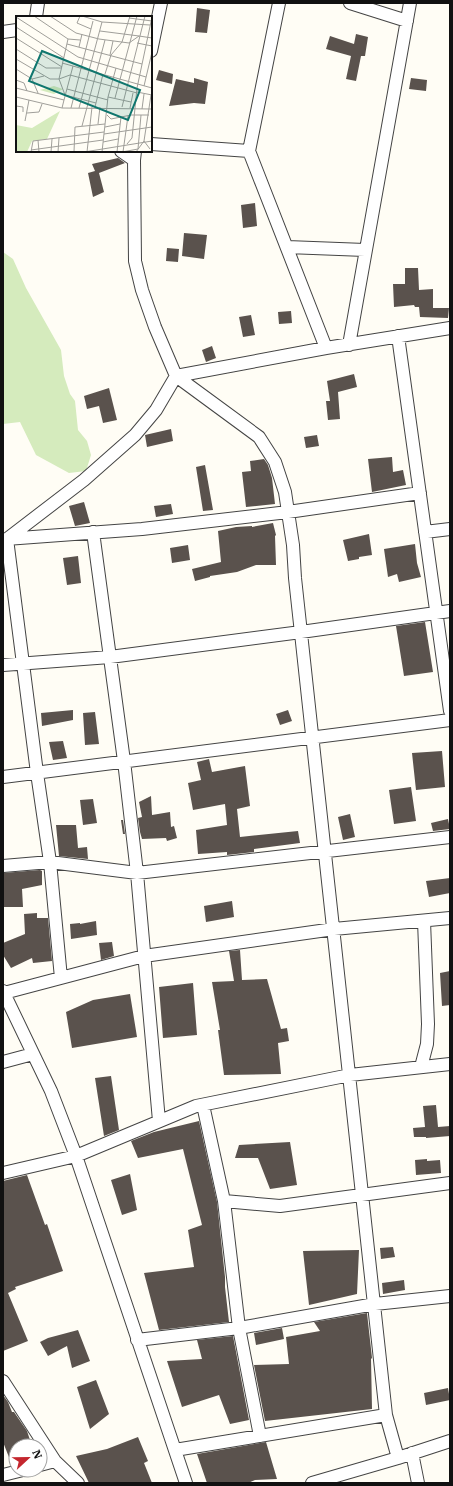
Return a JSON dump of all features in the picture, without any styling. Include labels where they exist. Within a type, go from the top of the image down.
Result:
[{"type":"street","points":[[36,16],[38,3]]},
{"type":"street","points":[[152,46],[161,3]]},
{"type":"street","points":[[279,3],[249,151],[288,247],[326,348]]},
{"type":"street","points":[[350,3],[407,21]]},
{"type":"street","points":[[349,345],[410,3]]},
{"type":"street","points":[[3,42],[9,31]]},
{"type":"street","points":[[152,144],[249,151]]},
{"type":"street","points":[[124,152],[134,156],[135,261],[144,298],[176,376],[259,437],[276,462],[285,492],[350,1075],[361,1195],[375,1304],[386,1416],[398,1458]]},
{"type":"street","points":[[288,247],[366,250]]},
{"type":"street","points":[[5,539],[84,480],[135,434],[156,410],[176,376],[326,348],[450,328]]},
{"type":"street","points":[[398,336],[450,712]]},
{"type":"street","points":[[5,539],[149,528],[288,512],[420,493]]},
{"type":"street","points":[[426,532],[450,529]]},
{"type":"street","points":[[93,532],[124,761],[137,873],[159,1121]]},
{"type":"street","points":[[5,539],[50,862],[61,978]]},
{"type":"street","points":[[3,665],[110,657],[450,611]]},
{"type":"street","points":[[3,777],[450,720]]},
{"type":"street","points":[[3,866],[50,862],[137,873],[450,837]]},
{"type":"street","points":[[186,1483],[76,1156],[51,1091],[3,992],[144,956],[334,929],[450,918]]},
{"type":"street","points":[[421,1067],[427,1044],[428,1024],[424,921]]},
{"type":"street","points":[[3,1062],[33,1054]]},
{"type":"street","points":[[3,1173],[76,1156],[196,1106],[350,1075],[450,1064]]},
{"type":"street","points":[[203,1105],[224,1201],[238,1328],[260,1436]]},
{"type":"street","points":[[224,1201],[280,1206],[450,1183]]},
{"type":"street","points":[[137,1340],[238,1328],[375,1304],[450,1296]]},
{"type":"street","points":[[3,1382],[55,1461],[78,1483]]},
{"type":"street","points":[[175,1450],[386,1416]]},
{"type":"street","points":[[312,1483],[450,1441]]},
{"type":"street","points":[[412,1452],[418,1483]]},
{"type":"street","points":[[48,1463],[55,1461]]},
{"type":"green space","points":[[3,252],[13,259],[26,288],[61,350],[64,376],[70,394],[75,401],[78,430],[87,441],[91,455],[86,471],[69,473],[36,455],[20,422],[3,424]]},
{"type":"building","points":[[197,8],[210,10],[207,33],[195,32]]},
{"type":"building","points":[[356,34],[368,37],[365,56],[361,56],[356,81],[346,79],[351,56],[326,49],[330,36],[354,44]]},
{"type":"building","points":[[159,70],[173,74],[172,84],[156,80]]},
{"type":"building","points":[[194,78],[208,82],[205,104],[194,103],[169,106],[176,79],[194,83]]},
{"type":"building","points":[[411,78],[427,80],[426,91],[409,89]]},
{"type":"building","points":[[118,158],[125,163],[99,173],[104,192],[93,197],[88,173],[95,171],[92,164]]},
{"type":"building","points":[[255,203],[257,226],[243,228],[241,205]]},
{"type":"building","points":[[184,233],[207,235],[204,259],[182,256]]},
{"type":"building","points":[[167,248],[179,249],[178,262],[166,261]]},
{"type":"building","points":[[405,268],[418,268],[419,290],[433,289],[433,308],[449,308],[448,318],[420,317],[419,307],[415,307],[414,305],[394,307],[393,284],[405,284]]},
{"type":"building","points":[[291,311],[292,323],[279,324],[278,312]]},
{"type":"building","points":[[251,315],[255,335],[243,337],[239,317]]},
{"type":"building","points":[[212,346],[216,358],[206,362],[202,350]]},
{"type":"building","points":[[354,374],[357,387],[338,392],[340,419],[328,420],[326,401],[330,401],[327,381]]},
{"type":"building","points":[[109,388],[117,420],[103,423],[99,406],[87,409],[84,396]]},
{"type":"building","points":[[171,429],[173,441],[147,447],[145,435]]},
{"type":"building","points":[[317,435],[319,446],[306,448],[304,437]]},
{"type":"building","points":[[392,457],[393,472],[403,470],[406,485],[372,492],[368,459]]},
{"type":"building","points":[[264,459],[268,465],[272,478],[275,504],[246,507],[242,472],[251,471],[250,461]]},
{"type":"building","points":[[205,465],[213,510],[203,511],[196,467]]},
{"type":"building","points":[[84,502],[90,523],[75,526],[69,506]]},
{"type":"building","points":[[171,504],[173,514],[156,517],[154,506]]},
{"type":"building","points":[[273,523],[276,535],[276,565],[256,565],[237,572],[210,576],[195,581],[192,569],[221,562],[218,531],[236,527],[252,527]]},
{"type":"building","points":[[369,534],[372,555],[359,557],[359,559],[348,561],[343,540]]},
{"type":"building","points":[[415,544],[417,563],[421,577],[399,582],[397,574],[388,577],[384,549]]},
{"type":"building","points":[[188,545],[190,560],[172,563],[170,548]]},
{"type":"building","points":[[78,556],[81,583],[67,585],[63,558]]},
{"type":"building","points":[[425,622],[433,672],[404,676],[396,626]]},
{"type":"building","points":[[73,710],[73,720],[42,726],[41,713]]},
{"type":"building","points":[[288,710],[292,721],[280,725],[276,714]]},
{"type":"building","points":[[95,712],[99,744],[85,745],[83,713]]},
{"type":"building","points":[[63,741],[67,758],[53,760],[49,742]]},
{"type":"building","points":[[442,751],[445,787],[416,790],[412,753]]},
{"type":"building","points":[[209,759],[212,772],[245,766],[250,806],[237,809],[240,837],[298,831],[300,843],[254,849],[254,852],[227,855],[227,852],[198,854],[196,830],[227,825],[225,804],[193,810],[188,783],[201,780],[197,762]]},
{"type":"building","points":[[411,787],[416,821],[394,824],[389,790]]},
{"type":"building","points":[[151,796],[152,815],[170,812],[171,827],[174,826],[177,838],[167,841],[166,838],[142,839],[138,818],[142,817],[139,802]]},
{"type":"building","points":[[93,799],[97,823],[83,825],[80,800]]},
{"type":"building","points":[[350,814],[355,837],[343,840],[338,817]]},
{"type":"building","points":[[448,819],[450,829],[433,831],[431,823]]},
{"type":"building","points":[[121,820],[123,820],[125,834],[123,834]]},
{"type":"building","points":[[56,825],[76,825],[78,848],[87,847],[88,859],[59,856]]},
{"type":"building","points":[[42,871],[42,885],[22,889],[23,907],[3,907],[3,873]]},
{"type":"building","points":[[450,878],[450,893],[429,897],[426,881]]},
{"type":"building","points":[[232,901],[234,917],[206,922],[204,906]]},
{"type":"building","points":[[37,913],[37,918],[48,918],[52,961],[33,963],[32,958],[11,968],[3,955],[3,943],[25,934],[24,914]]},
{"type":"building","points":[[96,921],[97,935],[71,939],[70,924]]},
{"type":"building","points":[[112,942],[114,956],[101,960],[99,943]]},
{"type":"building","points":[[240,950],[242,980],[267,979],[281,1029],[287,1028],[289,1041],[278,1043],[281,1074],[224,1075],[218,1030],[220,1030],[212,982],[234,981],[229,951]]},
{"type":"building","points":[[450,971],[450,1005],[442,1006],[440,973]]},
{"type":"building","points":[[193,983],[197,1035],[163,1038],[159,987]]},
{"type":"building","points":[[130,994],[137,1037],[72,1048],[66,1012],[93,1000]]},
{"type":"building","points":[[111,1076],[119,1130],[104,1136],[95,1078]]},
{"type":"building","points":[[436,1105],[438,1127],[450,1126],[450,1136],[426,1138],[414,1137],[413,1128],[425,1127],[423,1106]]},
{"type":"building","points":[[199,1121],[217,1202],[229,1322],[159,1330],[144,1273],[194,1267],[188,1230],[202,1225],[183,1149],[138,1158],[131,1141],[154,1132]]},
{"type":"building","points":[[290,1142],[297,1185],[270,1189],[258,1158],[235,1158],[239,1145]]},
{"type":"building","points":[[427,1159],[427,1161],[440,1160],[441,1173],[416,1175],[415,1160]]},
{"type":"building","points":[[130,1174],[137,1210],[122,1215],[111,1180]]},
{"type":"building","points":[[27,1175],[45,1225],[47,1224],[63,1271],[15,1287],[16,1289],[8,1293],[28,1341],[3,1351],[3,1181]]},
{"type":"building","points":[[393,1247],[395,1257],[381,1259],[380,1248]]},
{"type":"building","points":[[359,1250],[357,1294],[309,1305],[303,1251]]},
{"type":"building","points":[[404,1280],[405,1290],[383,1294],[382,1283]]},
{"type":"building","points":[[367,1313],[372,1358],[372,1409],[265,1421],[254,1365],[289,1364],[286,1337],[320,1331],[314,1322]]},
{"type":"building","points":[[282,1328],[284,1339],[256,1345],[254,1333]]},
{"type":"building","points":[[78,1330],[90,1361],[72,1368],[67,1346],[48,1356],[40,1342],[48,1338]]},
{"type":"building","points":[[233,1336],[249,1420],[230,1424],[219,1395],[182,1407],[167,1361],[202,1359],[197,1340]]},
{"type":"building","points":[[96,1380],[109,1414],[90,1429],[77,1387]]},
{"type":"building","points":[[448,1388],[450,1400],[426,1405],[424,1393]]},
{"type":"building","points":[[3,1395],[12,1412],[14,1412],[27,1431],[29,1438],[8,1438],[8,1455],[3,1442]]},
{"type":"building","points":[[138,1437],[148,1461],[144,1463],[152,1483],[89,1483],[76,1456],[107,1449]]},
{"type":"building","points":[[266,1442],[277,1479],[255,1480],[248,1483],[207,1483],[197,1454]]}]
